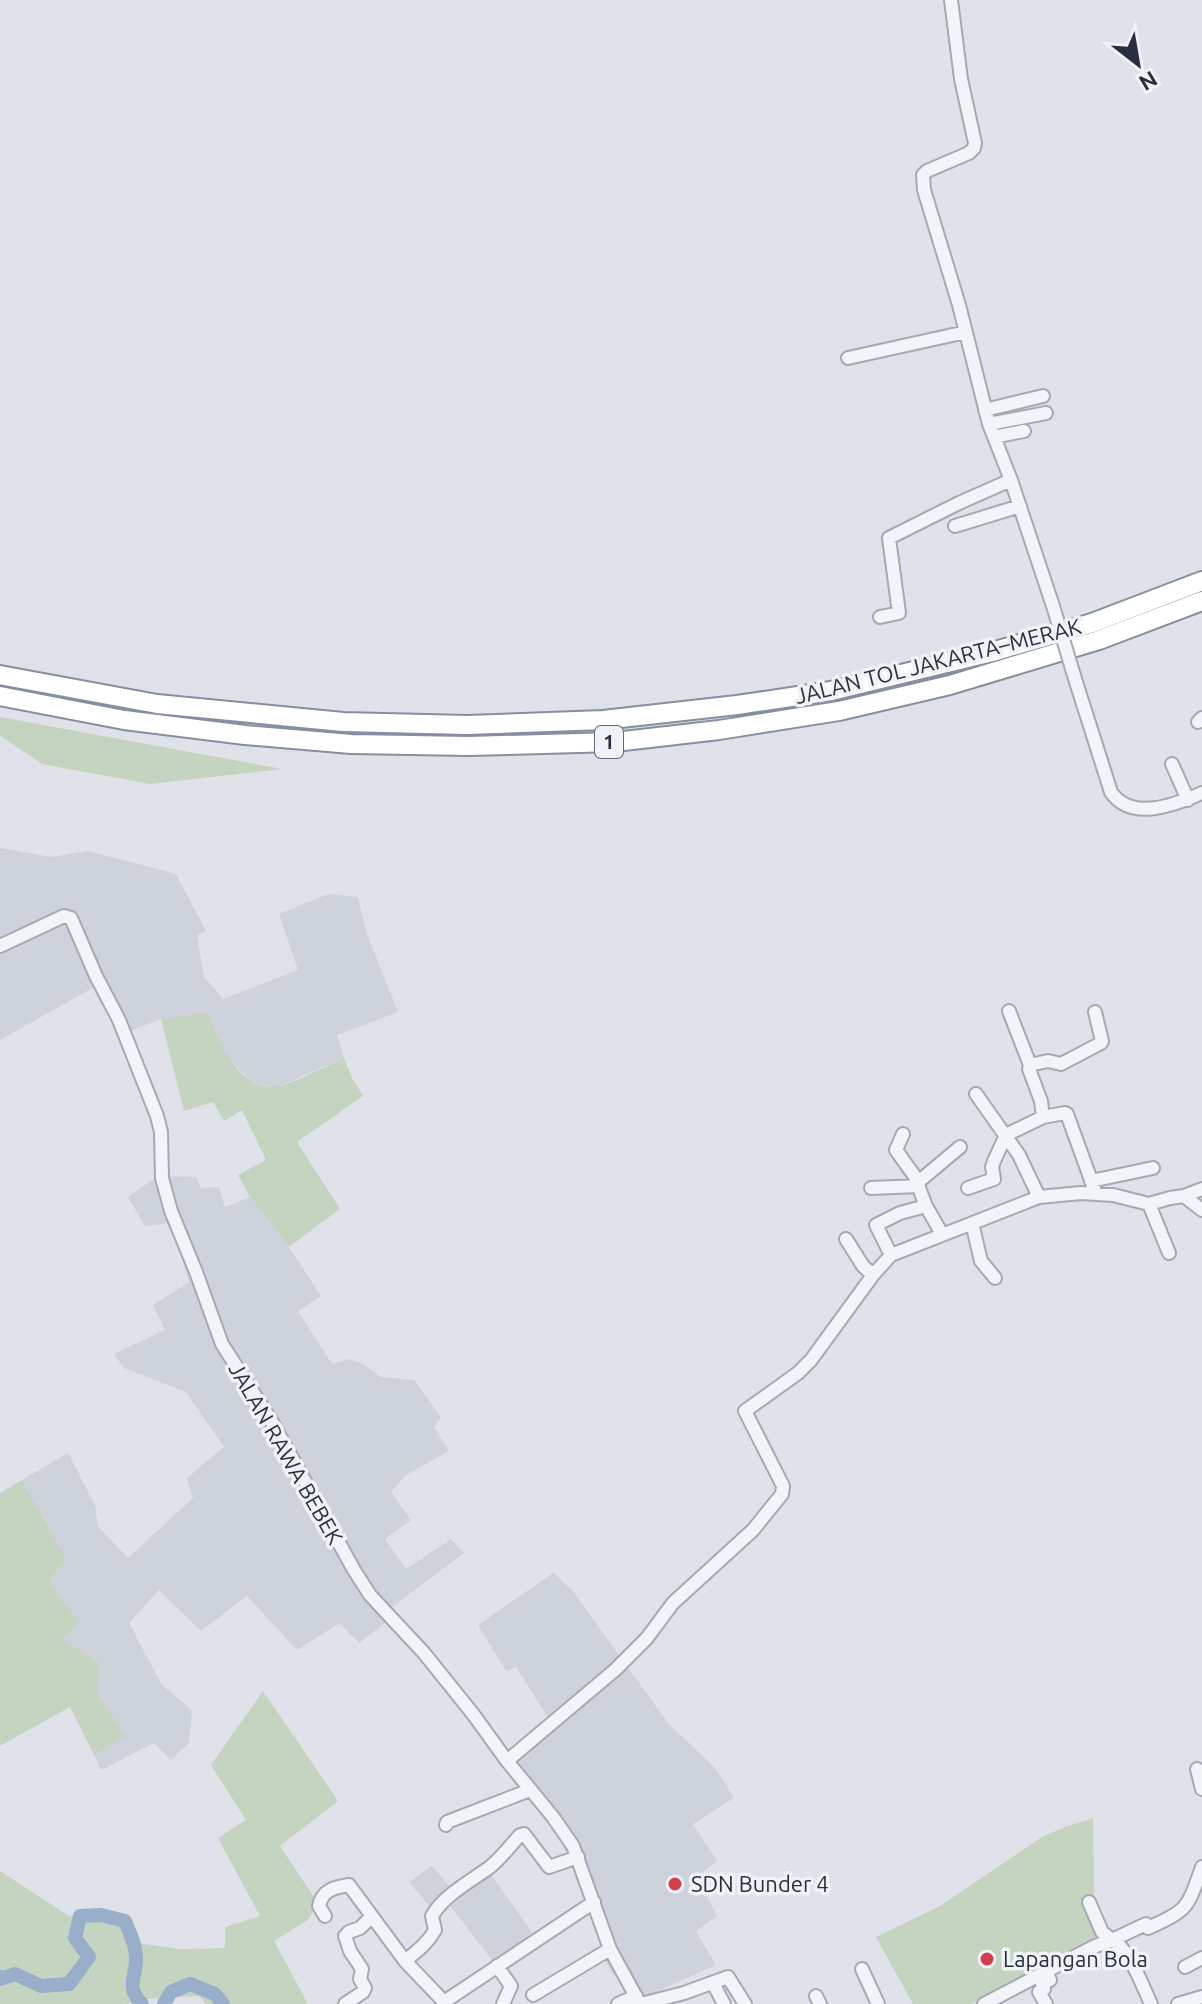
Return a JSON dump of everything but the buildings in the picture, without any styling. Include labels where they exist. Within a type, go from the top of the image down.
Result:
[{"type":"highway","name":"JALAN TOL JAKARTA–MERAK","points":[[0,675],[157,704],[343,722],[467,725],[603,720],[831,691],[992,652],[1092,623],[1202,581]]},
{"type":"highway","name":"JALAN TOL JAKARTA–MERAK","points":[[0,696],[124,720],[351,744],[469,746],[615,742],[839,711],[950,685],[1099,640],[1202,601]]},
{"type":"street","points":[[951,0],[961,79],[975,143],[969,153],[927,171],[923,175],[924,190],[966,332],[989,424],[1020,506],[1111,792],[1120,803],[1147,808],[1161,808],[1202,793]]},
{"type":"street","points":[[848,358],[966,332]]},
{"type":"street","points":[[985,410],[1043,396]]},
{"type":"street","points":[[989,424],[1046,413]]},
{"type":"street","points":[[994,437],[1024,431]]},
{"type":"street","points":[[880,617],[899,613],[889,538],[1011,480]]},
{"type":"street","points":[[955,526],[1020,506]]},
{"type":"street","points":[[1172,764],[1188,800]]},
{"type":"street","name":"JALAN RAWA BEBEK","points":[[0,946],[64,916],[71,918],[119,1020],[157,1116],[161,1132],[162,1178],[171,1211],[222,1344],[272,1422],[370,1595],[424,1653],[573,1846],[601,1929],[639,2001]]},
{"type":"street","points":[[1009,1011],[1030,1065],[1043,1117]]},
{"type":"street","points":[[1030,1065],[1048,1061],[1061,1064],[1101,1043],[1095,1012]]},
{"type":"street","points":[[976,1094],[1019,1155],[1039,1197]]},
{"type":"street","points":[[968,1188],[993,1180],[994,1161],[1006,1135],[1043,1117],[1065,1113],[1094,1187],[1149,1204],[1202,1189]]},
{"type":"street","points":[[903,1134],[896,1150],[918,1183],[926,1206],[942,1234]]},
{"type":"street","points":[[871,1188],[918,1183],[960,1147]]},
{"type":"street","points":[[507,1761],[615,1670],[647,1638],[673,1603],[753,1530],[782,1494],[783,1486],[745,1411],[811,1360],[891,1255],[1039,1197],[1094,1187],[1153,1168]]},
{"type":"street","points":[[1184,1196],[1200,1212]]},
{"type":"street","points":[[1149,1204],[1169,1253]]},
{"type":"street","points":[[891,1255],[876,1225],[900,1213],[926,1206]]},
{"type":"street","points":[[972,1223],[981,1261],[995,1278]]},
{"type":"street","points":[[846,1239],[863,1266],[873,1275]]},
{"type":"street","points":[[1197,1769],[1202,1789]]},
{"type":"street","points":[[446,1825],[467,1813],[530,1790]]},
{"type":"street","points":[[405,1961],[432,1937],[435,1930],[432,1916],[436,1910],[498,1860],[520,1835],[524,1834],[549,1867],[578,1857]]},
{"type":"street","points":[[984,2004],[1104,1942],[1146,1924],[1148,1928],[1178,1914],[1196,1898],[1202,1867]]},
{"type":"street","points":[[325,1916],[319,1906],[323,1894],[334,1887],[348,1885],[405,1961],[445,2003],[594,1902]]},
{"type":"street","points":[[1089,1902],[1102,1932],[1125,1951],[1151,2004]]},
{"type":"street","points":[[345,2004],[365,1988],[360,1979],[360,1965],[350,1951],[345,1936],[371,1917]]},
{"type":"street","points":[[533,1995],[610,1949]]},
{"type":"street","points":[[1185,1967],[1202,1958]]},
{"type":"street","points":[[497,1966],[511,1986],[503,2004]]},
{"type":"street","points":[[862,1969],[878,2004]]},
{"type":"street","points":[[1046,1972],[1050,1980],[1042,1984],[1044,1989],[1039,1992],[1046,2004]]},
{"type":"street","points":[[618,2004],[684,1993],[729,1977],[745,2004]]},
{"type":"street","points":[[713,1983],[724,2004]]},
{"type":"street","points":[[1178,2004],[1202,1997]]},
{"type":"shaded area","points":[[0,848],[51,857],[88,851],[176,874],[206,931],[197,935],[204,977],[223,999],[298,970],[279,914],[328,894],[358,897],[367,934],[398,1012],[337,1035],[344,1058],[275,1088],[252,1083],[226,1055],[207,1012],[161,1019],[122,1034],[98,985],[0,1040]]},
{"type":"shaded area","points":[[158,1176],[196,1177],[201,1188],[219,1187],[225,1207],[250,1197],[289,1247],[321,1296],[298,1311],[332,1364],[349,1359],[363,1364],[381,1377],[414,1380],[441,1417],[434,1427],[449,1451],[406,1475],[391,1492],[411,1520],[385,1539],[406,1569],[451,1539],[464,1553],[392,1607],[397,1614],[359,1643],[339,1623],[297,1650],[247,1596],[201,1631],[159,1590],[129,1623],[162,1685],[192,1710],[189,1743],[171,1760],[154,1743],[101,1770],[94,1755],[124,1736],[97,1692],[99,1662],[61,1640],[49,1582],[66,1558],[22,1480],[68,1453],[95,1505],[98,1526],[128,1558],[193,1498],[187,1478],[224,1447],[186,1392],[124,1368],[114,1354],[165,1330],[153,1305],[189,1282],[171,1223],[145,1226],[128,1197]]},
{"type":"shaded area","points":[[553,1573],[572,1590],[668,1723],[715,1768],[734,1798],[693,1824],[717,1861],[697,1877],[717,1916],[696,1931],[716,1965],[634,2002],[608,1967],[587,1894],[555,1831],[499,1759],[548,1718],[516,1667],[506,1671],[478,1625]]},
{"type":"shaded area","points":[[432,1866],[452,1889],[485,1866],[534,1935],[495,1964],[448,1903],[435,1913],[409,1882]]},
{"type":"green space","points":[[0,717],[282,769],[150,784],[42,764],[0,736]]},
{"type":"green space","points":[[207,1012],[231,1060],[250,1080],[261,1085],[280,1086],[344,1058],[363,1096],[297,1142],[340,1209],[289,1247],[250,1197],[238,1175],[266,1160],[242,1110],[224,1121],[213,1102],[184,1111],[161,1019]]},
{"type":"green space","points":[[22,1480],[66,1558],[49,1582],[79,1622],[62,1640],[99,1662],[97,1692],[125,1736],[94,1755],[70,1707],[0,1746],[0,1493]]},
{"type":"green space","points":[[263,1691],[338,1801],[280,1846],[318,1903],[308,1920],[274,1941],[308,2004],[206,2004],[199,1996],[148,1999],[125,2004],[0,2004],[0,1871],[69,1916],[101,1910],[143,1944],[181,1949],[225,1948],[225,1927],[260,1916],[218,1838],[246,1820],[211,1765]]},
{"type":"green space","points":[[1093,1818],[1095,1942],[971,2004],[913,2004],[876,1937],[940,1906],[1042,1837]]},
{"type":"waterway","points":[[0,1977],[15,1974],[41,1986],[69,1984],[89,1957],[75,1938],[80,1916],[101,1915],[125,1921],[136,1956],[134,1993],[142,2004]]},
{"type":"waterway","points":[[164,2004],[171,1992],[190,1984],[215,1994],[223,2004]]},
{"type":"place","name":"SDN Bunder 4","points":[[675,1884]]},
{"type":"place","name":"Lapangan Bola","points":[[987,1959]]}]
